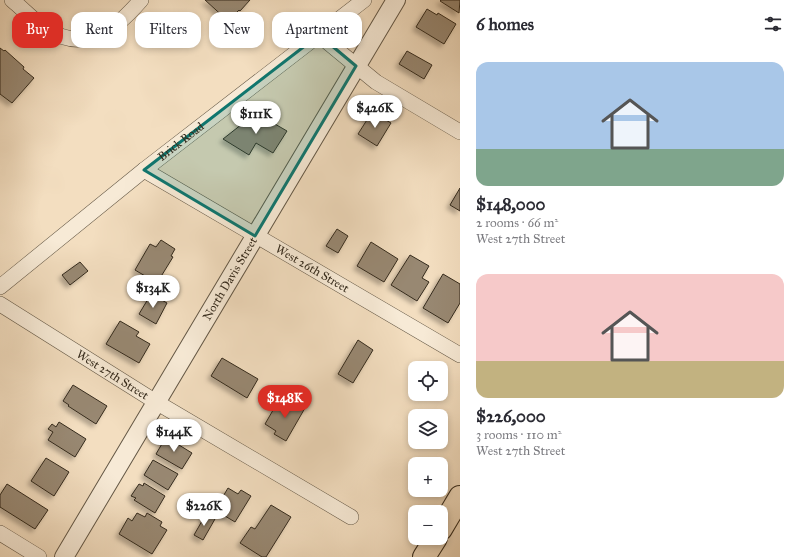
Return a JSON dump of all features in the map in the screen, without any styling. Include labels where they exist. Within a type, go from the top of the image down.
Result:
[{"type":"highway","points":[[448,517],[460,497]]},
{"type":"highway","points":[[424,557],[432,545]]},
{"type":"street","points":[[12,0],[44,28],[56,34],[78,39],[98,36],[113,28],[127,16],[141,0]]},
{"type":"street","name":"Brick Road","points":[[349,12],[364,0]]},
{"type":"street","name":"North Davis Street","points":[[64,557],[396,0]]},
{"type":"street","name":"Brick Road","points":[[0,287],[144,170],[302,48]]},
{"type":"street","points":[[335,48],[376,82],[460,132]]},
{"type":"street","name":"West 26th Street","points":[[144,170],[460,355]]},
{"type":"street","name":"West 27th Street","points":[[0,304],[156,402],[351,517]]},
{"type":"street","points":[[0,534],[39,557]]},
{"type":"highlighted area","points":[[319,35],[356,66],[255,236],[144,170]]},
{"type":"building","points":[[205,0],[250,0],[240,11],[218,12]]},
{"type":"building","points":[[460,0],[459,13],[440,1]]},
{"type":"building","points":[[427,9],[437,15],[438,13],[456,24],[444,44],[416,27]]},
{"type":"building","points":[[0,48],[4,51],[5,50],[34,78],[12,103],[0,94]]},
{"type":"building","points":[[407,51],[432,65],[424,79],[399,64]]},
{"type":"building","points":[[372,112],[391,123],[377,146],[358,134]]},
{"type":"building","points":[[256,113],[287,131],[273,153],[256,143],[249,155],[223,139]]},
{"type":"building","points":[[460,188],[460,211],[450,205]]},
{"type":"building","points":[[337,229],[348,236],[338,253],[326,246]]},
{"type":"building","points":[[161,240],[175,249],[171,256],[173,257],[157,283],[135,270],[150,244],[156,247]]},
{"type":"building","points":[[371,242],[398,259],[384,282],[357,266]]},
{"type":"building","points":[[410,255],[429,266],[422,278],[429,282],[417,301],[391,285]]},
{"type":"building","points":[[80,262],[88,271],[70,285],[62,275]]},
{"type":"building","points":[[443,274],[460,284],[460,303],[448,323],[423,308]]},
{"type":"building","points":[[151,294],[167,303],[156,324],[139,314]]},
{"type":"building","points":[[120,321],[139,332],[136,336],[150,344],[139,363],[106,344]]},
{"type":"building","points":[[358,340],[373,350],[353,383],[338,374]]},
{"type":"building","points":[[222,358],[258,379],[247,398],[211,376]]},
{"type":"building","points":[[73,385],[107,406],[96,424],[68,406],[69,405],[63,401]]},
{"type":"building","points":[[290,399],[305,408],[286,441],[274,434],[276,431],[265,424],[276,405],[283,410]]},
{"type":"building","points":[[59,422],[86,439],[75,457],[48,440],[53,432],[48,429],[52,424],[56,427]]},
{"type":"building","points":[[166,437],[192,453],[182,469],[156,454]]},
{"type":"building","points":[[46,458],[69,472],[54,496],[31,481]]},
{"type":"building","points":[[153,460],[178,474],[168,490],[144,475]]},
{"type":"building","points":[[144,483],[165,496],[155,513],[134,500],[136,498],[131,496],[139,484],[143,486]]},
{"type":"building","points":[[7,484],[48,510],[35,529],[0,507],[0,495]]},
{"type":"building","points":[[228,488],[238,494],[241,490],[251,496],[235,522],[215,510]]},
{"type":"building","points":[[271,505],[291,517],[266,557],[262,557],[240,543],[251,527],[255,529]]},
{"type":"building","points":[[137,513],[145,517],[147,513],[162,522],[160,526],[167,530],[152,554],[119,534],[128,518],[132,521]]},
{"type":"building","points":[[206,514],[215,519],[203,540],[194,535]]}]
